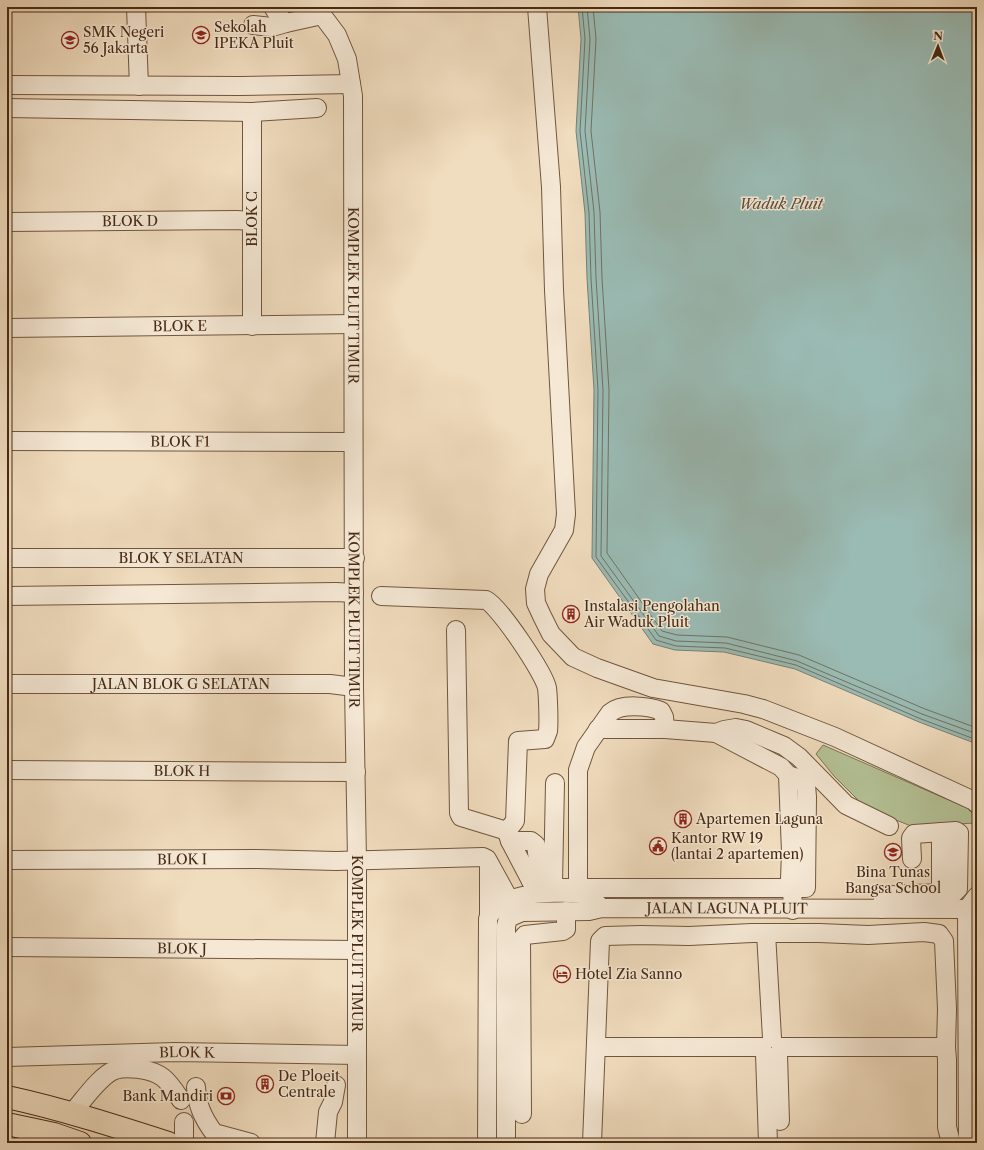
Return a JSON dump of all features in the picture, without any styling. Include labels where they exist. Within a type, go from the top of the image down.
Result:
[{"type":"highway","points":[[7,1097],[41,1104],[168,1143]]},
{"type":"highway","points":[[7,1124],[54,1134],[80,1143]]},
{"type":"street","points":[[136,7],[139,86]]},
{"type":"street","points":[[273,7],[278,16],[286,23]]},
{"type":"street","points":[[537,7],[551,187],[554,290],[566,514],[564,530],[539,574],[535,589],[536,603],[551,634],[573,656],[597,668],[653,688],[744,704],[763,709],[835,737],[974,801],[977,804]]},
{"type":"street","points":[[253,25],[272,27],[319,11]]},
{"type":"street","name":"KOMPLEK PLUIT TIMUR","points":[[319,11],[336,35],[342,47],[347,59],[352,90],[353,442],[355,558],[354,687],[357,860],[357,1143]]},
{"type":"street","points":[[7,85],[240,86],[352,90]]},
{"type":"street","points":[[7,108],[252,112],[317,108]]},
{"type":"street","name":"BLOK C","points":[[252,112],[252,326]]},
{"type":"street","name":"BLOK D","points":[[7,222],[252,221]]},
{"type":"street","name":"BLOK E","points":[[7,328],[353,324]]},
{"type":"street","name":"BLOK F1","points":[[7,442],[353,442]]},
{"type":"street","name":"BLOK Y SELATAN","points":[[7,558],[355,558]]},
{"type":"street","points":[[7,596],[354,593]]},
{"type":"street","points":[[381,596],[486,600],[492,604],[513,630],[532,659],[547,687],[548,732],[544,739],[518,741],[515,821],[508,836]]},
{"type":"street","points":[[456,630],[459,813],[461,817],[508,836],[531,890]]},
{"type":"street","name":"JALAN BLOK G SELATAN","points":[[7,684],[330,684],[354,687]]},
{"type":"street","points":[[578,888],[578,770],[584,751],[598,729],[614,710],[628,706],[661,711],[664,717],[665,729],[716,733],[781,767],[804,776],[846,805],[889,826]]},
{"type":"street","name":"BLOK H","points":[[7,770],[356,772]]},
{"type":"street","points":[[788,910],[791,852],[804,776]]},
{"type":"street","points":[[531,890],[555,783]]},
{"type":"street","points":[[912,859],[911,838],[914,834],[956,831],[959,833],[958,889],[940,902]]},
{"type":"street","name":"BLOK I","points":[[7,860],[357,860],[484,857],[487,859],[489,864]]},
{"type":"street","points":[[489,864],[531,890],[585,895],[602,908]]},
{"type":"street","points":[[487,1143],[489,864]]},
{"type":"street","points":[[489,915],[500,906],[531,890],[557,888],[789,885]]},
{"type":"street","points":[[882,909],[883,899],[910,898]]},
{"type":"street","name":"JALAN LAGUNA PLUIT","points":[[506,1096],[505,937],[508,918],[516,914],[522,912],[589,911],[602,908],[788,910],[882,909],[910,898],[940,902],[972,903]]},
{"type":"street","points":[[962,1142],[972,1098],[967,951],[972,903]]},
{"type":"street","points":[[522,1114],[521,940],[525,935],[563,931],[566,928],[566,911]]},
{"type":"street","points":[[592,1143],[600,941],[605,936],[689,936],[766,933],[830,933],[868,935],[924,932],[939,934],[944,941],[946,1048],[954,1071],[952,1084],[955,1128],[962,1142]]},
{"type":"street","points":[[766,933],[772,1048],[780,1143]]},
{"type":"street","name":"BLOK J","points":[[7,947],[357,950]]},
{"type":"street","points":[[946,1048],[954,1028],[952,975],[956,963],[967,951]]},
{"type":"street","points":[[596,1047],[946,1048]]},
{"type":"street","points":[[768,1143],[772,1048]]},
{"type":"street","name":"BLOK K","points":[[12,1058],[175,1052],[357,1056]]},
{"type":"street","points":[[72,1113],[104,1077],[114,1070],[126,1067],[151,1070],[168,1081],[181,1100]]},
{"type":"street","points":[[325,1143],[328,1112],[333,1102],[336,1085]]},
{"type":"street","points":[[196,1087],[197,1100],[211,1138],[251,1143]]},
{"type":"street","points":[[487,1096],[506,1096],[506,1143]]},
{"type":"street","points":[[184,1122],[184,1143]]},
{"type":"green space","points":[[823,745],[967,808],[977,818],[977,823],[911,826],[866,808],[834,776],[816,754]]},
{"type":"water","name":"Waduk Pluit","points":[[578,7],[977,7],[977,744],[919,722],[795,669],[724,652],[675,650],[653,644],[592,558],[594,390],[587,278],[585,213],[576,131],[581,39]]},
{"type":"place","name":"Sekolah IPEKA Pluit","points":[[201,35]]},
{"type":"place","name":"SMK Negeri 56 Jakarta","points":[[70,40]]},
{"type":"place","name":"Instalasi Pengolahan Air Waduk Pluit","points":[[571,614]]},
{"type":"place","name":"Apartemen Laguna","points":[[683,819]]},
{"type":"place","name":"Kantor RW 19 (lantai 2 apartemen)","points":[[658,846]]},
{"type":"place","name":"Bina Tunas Bangsa School","points":[[893,852]]},
{"type":"place","name":"Hotel Zia Sanno","points":[[562,974]]},
{"type":"place","name":"De Ploeit Centrale","points":[[265,1084]]},
{"type":"place","name":"Bank Mandiri","points":[[226,1096]]}]
